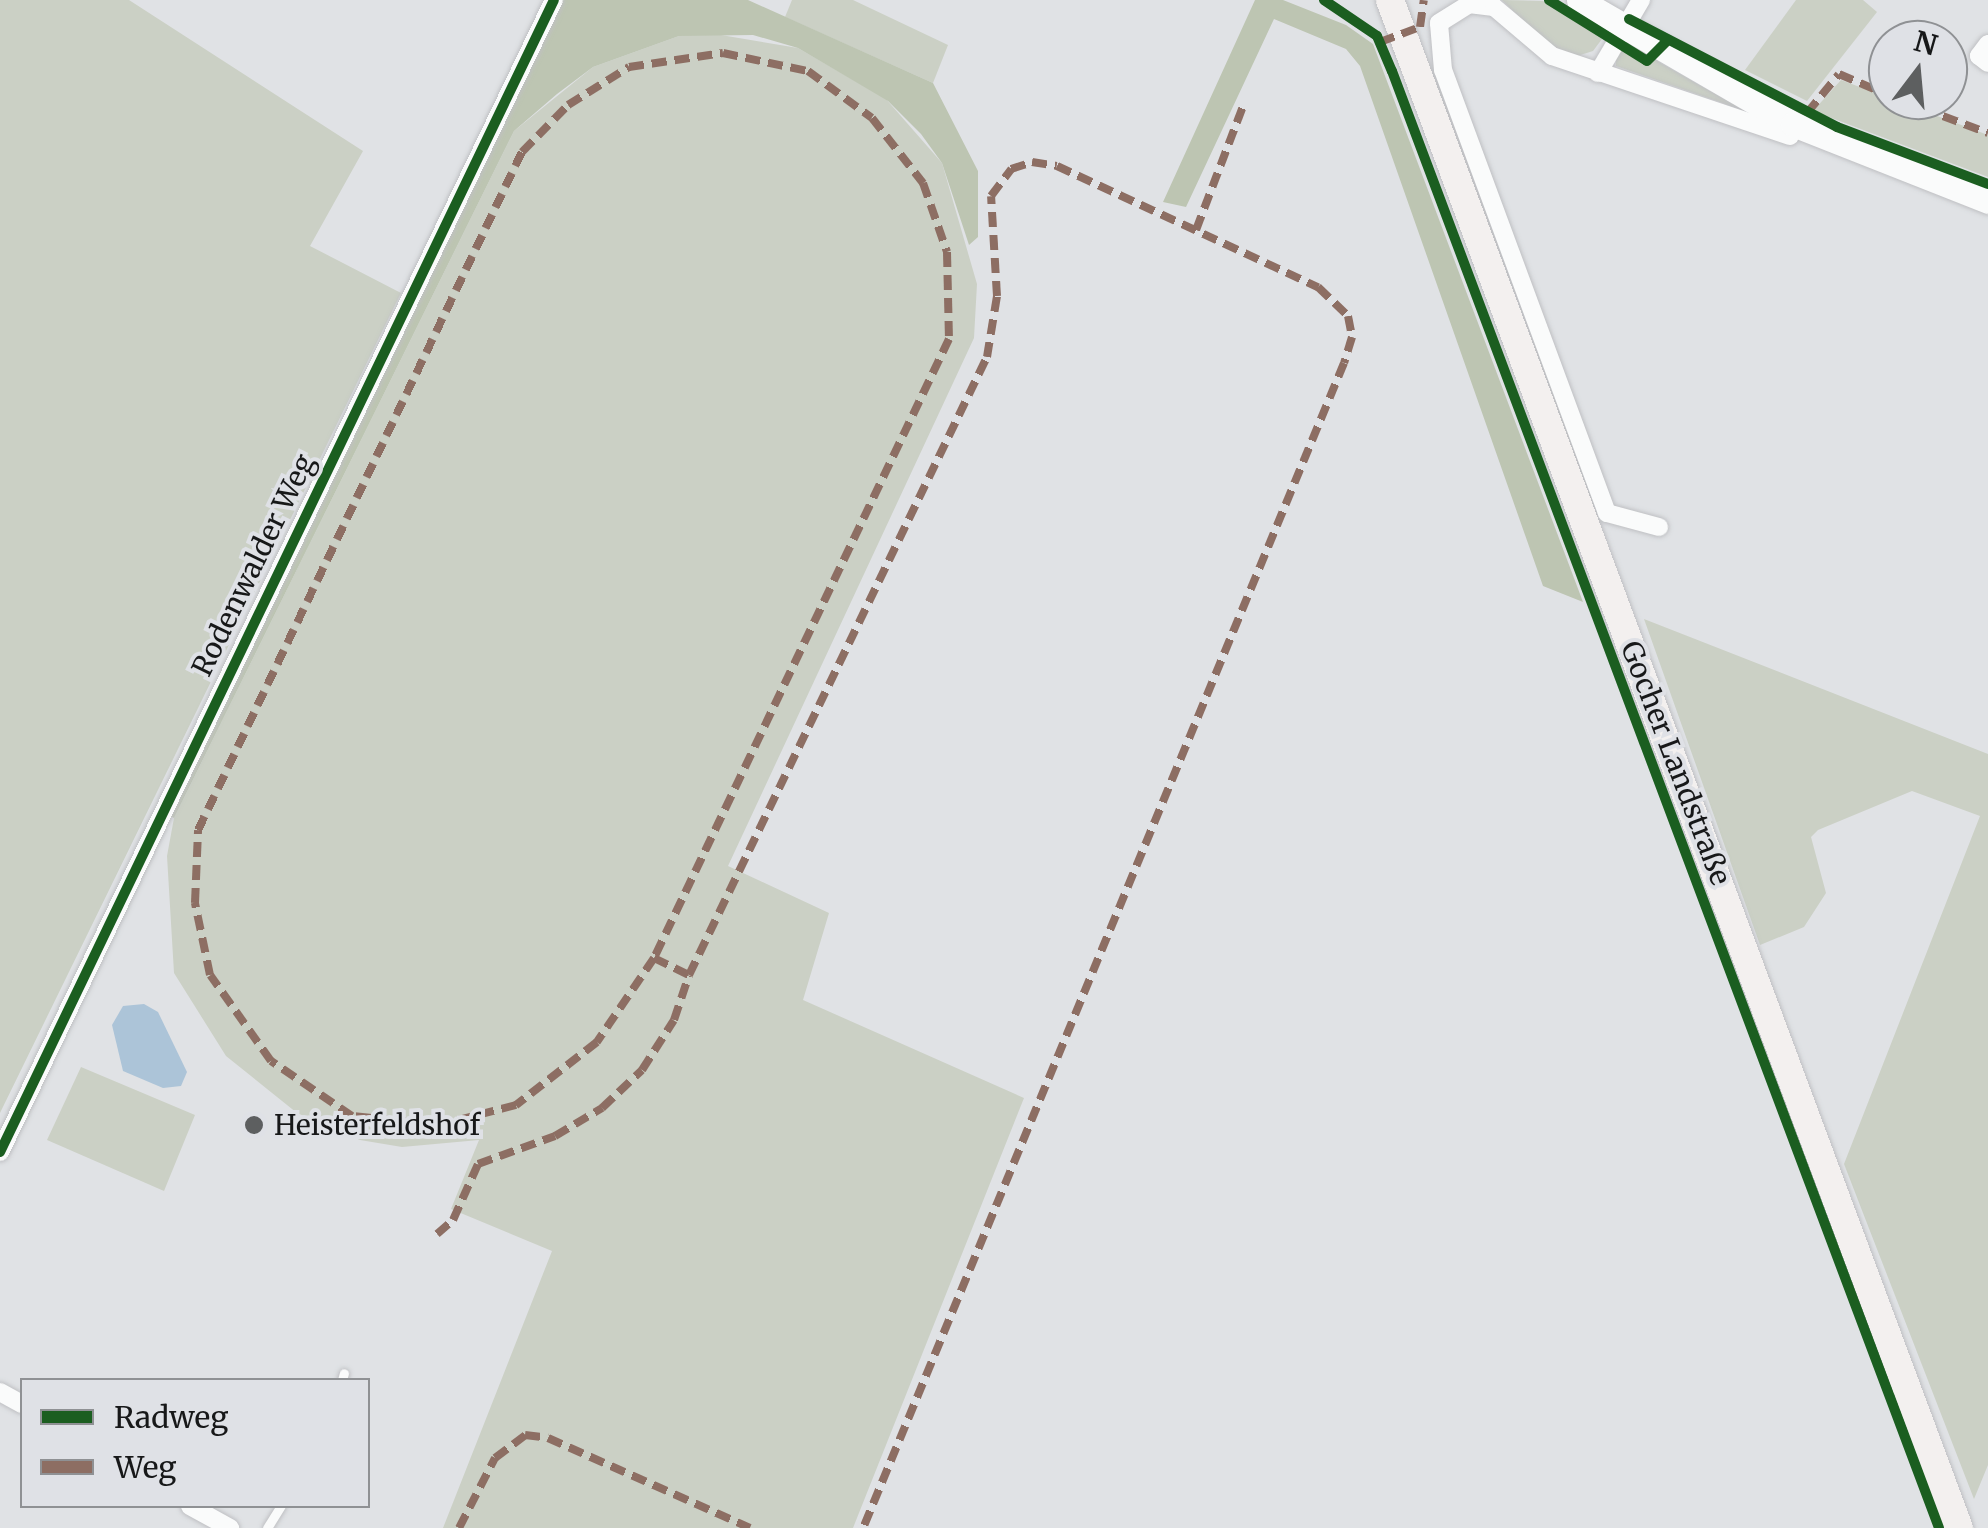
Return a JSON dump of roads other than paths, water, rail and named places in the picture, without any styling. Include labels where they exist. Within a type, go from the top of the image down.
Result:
[{"type":"main road","name":"Gocher Landstraße","points":[[1390,0],[1959,1528]]},
{"type":"street","name":"Rodenwalder Weg","points":[[0,1152],[554,0]]},
{"type":"street","points":[[1578,0],[1793,124],[1988,200]]},
{"type":"street","points":[[1598,73],[1641,0]]},
{"type":"street","points":[[1659,526],[1607,514],[1443,70],[1439,23],[1469,4],[1494,6],[1521,23],[1540,49],[1598,73],[1790,136]]},
{"type":"street","points":[[1988,44],[1979,56],[1988,63]]},
{"type":"street","points":[[194,1508],[230,1528]]},
{"type":"water","points":[[144,1004],[158,1012],[187,1072],[181,1086],[163,1088],[123,1071],[112,1025],[123,1006]]},
{"type":"place","name":"Heisterfeldshof","points":[[254,1125]]}]
